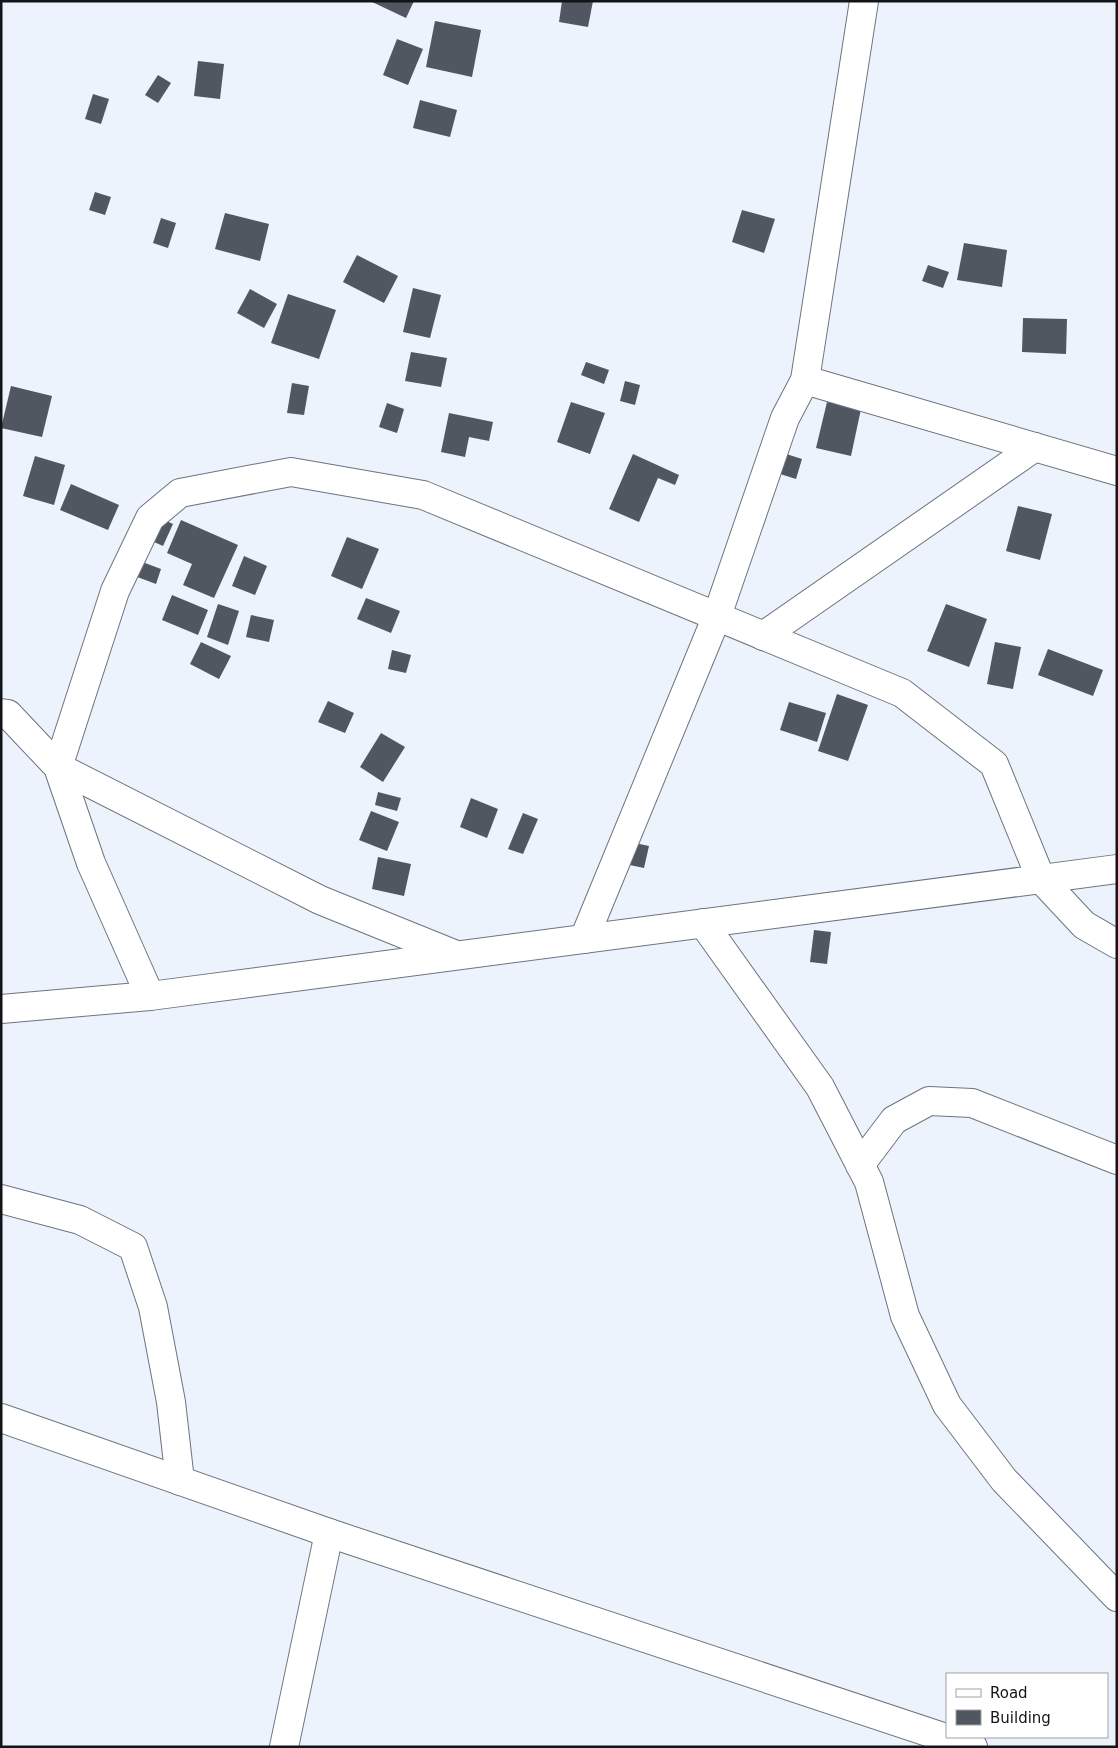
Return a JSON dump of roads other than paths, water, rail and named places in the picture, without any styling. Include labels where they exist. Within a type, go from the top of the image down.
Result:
[{"type":"street","points":[[584,939],[717,616],[786,418],[805,380],[864,1]]},
{"type":"street","points":[[805,380],[1117,471]]},
{"type":"street","points":[[764,636],[1035,447]]},
{"type":"street","points":[[150,996],[91,864],[58,767],[115,591],[150,518],[180,493],[291,472],[423,496],[902,693],[994,764],[1041,879],[1084,925],[1117,944]]},
{"type":"street","points":[[1,713],[8,714],[58,767],[320,900],[456,955]]},
{"type":"street","points":[[1,1008],[150,996],[1117,869]]},
{"type":"street","points":[[703,923],[820,1087],[869,1182],[905,1316],[947,1405],[1004,1480],[1117,1597]]},
{"type":"street","points":[[860,1165],[894,1120],[929,1101],[972,1104],[1117,1160]]},
{"type":"street","points":[[1,1199],[80,1220],[133,1247],[154,1307],[171,1402],[180,1481]]},
{"type":"street","points":[[1,1418],[329,1533],[973,1747]]},
{"type":"street","points":[[284,1747],[329,1533]]}]
